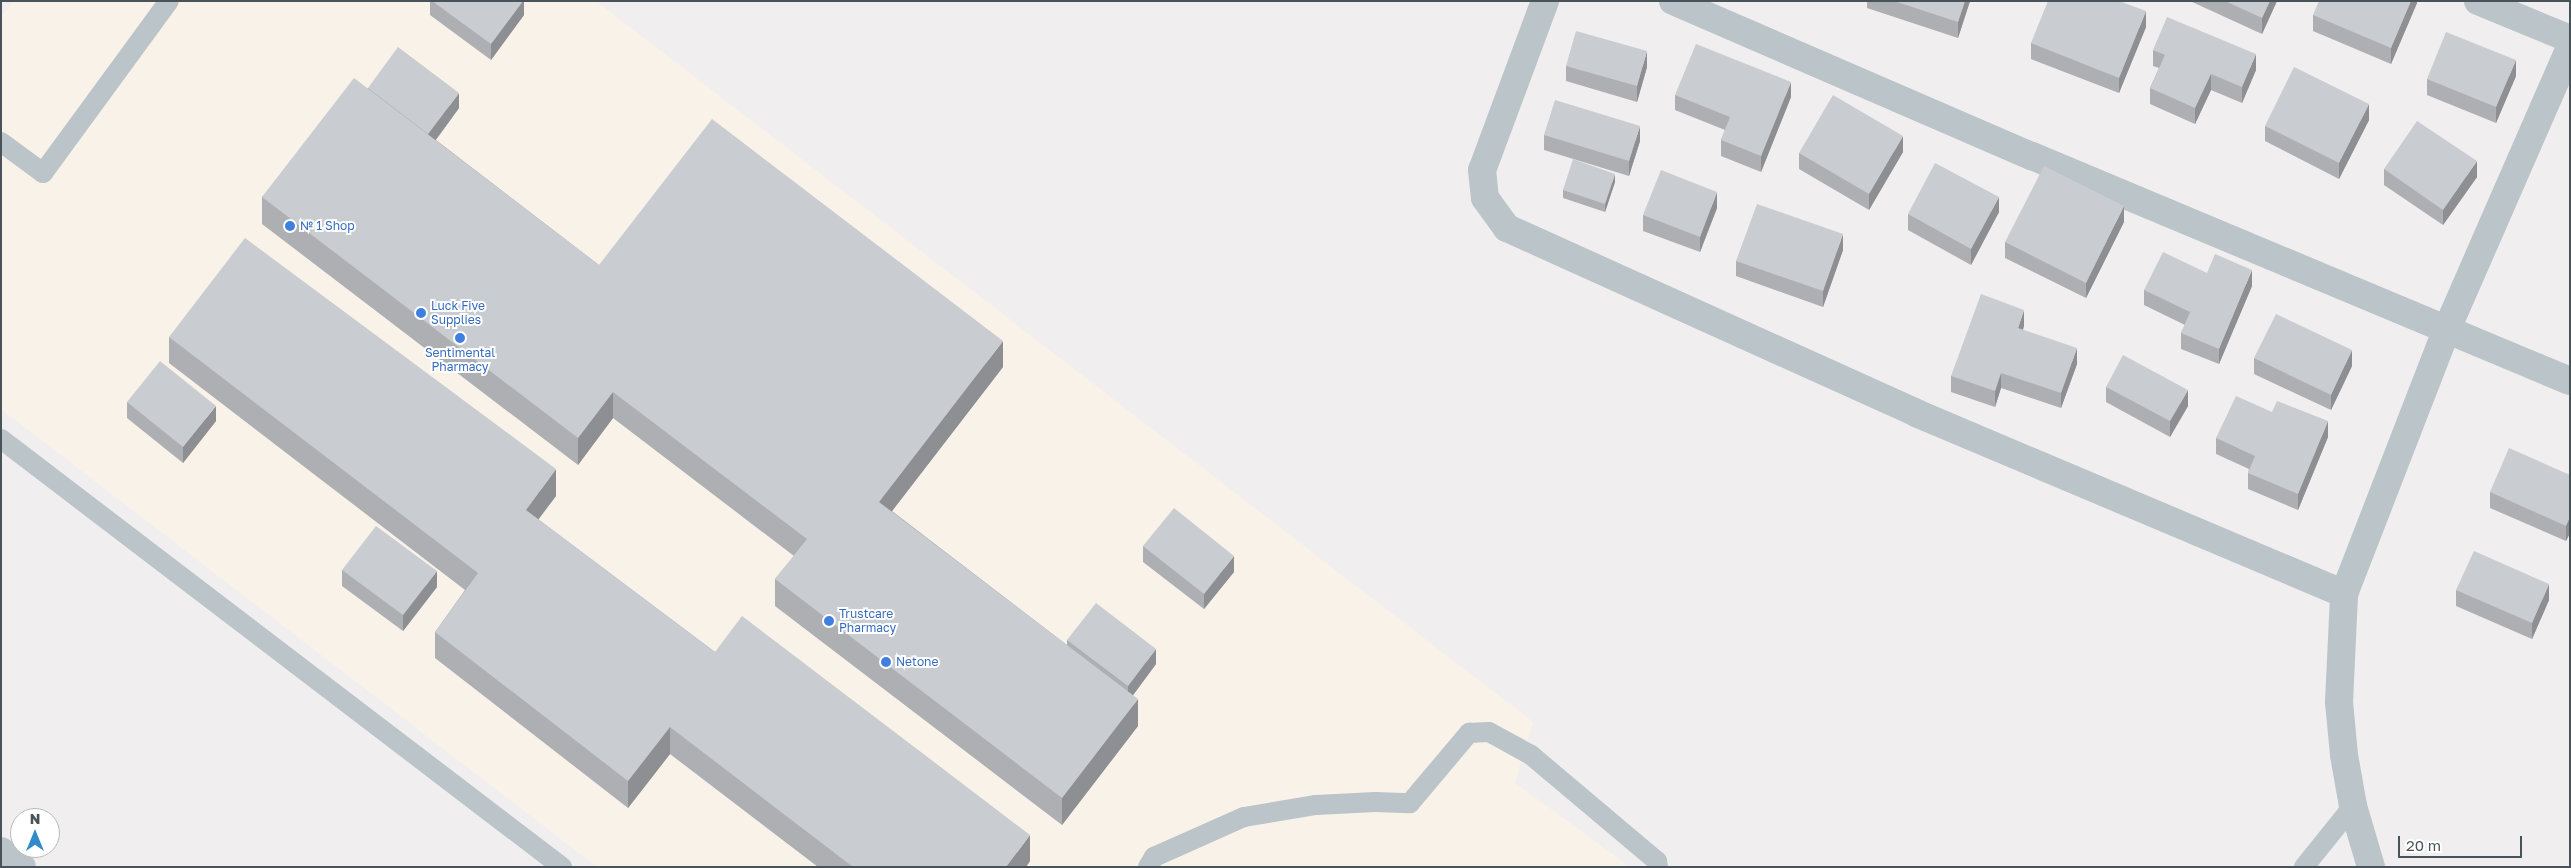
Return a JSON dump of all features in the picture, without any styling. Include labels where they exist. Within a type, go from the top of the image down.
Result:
[{"type":"street","points":[[1545,1],[1482,170],[1485,198],[1507,228],[1916,413],[2344,594]]},
{"type":"street","points":[[1673,1],[2032,156],[2570,381]]},
{"type":"street","points":[[2478,1],[2570,39]]},
{"type":"street","points":[[2371,867],[2353,806],[2344,755],[2339,702],[2344,594],[2447,329],[2570,48]]},
{"type":"street","points":[[1,851],[22,867]]},
{"type":"lane","points":[[1,142],[43,173],[169,1]]},
{"type":"lane","points":[[1,439],[562,867]]},
{"type":"lane","points":[[1148,867],[1154,857],[1244,816],[1316,805],[1375,802],[1410,804],[1469,733],[1489,732],[1531,755],[1657,861],[1658,867]]},
{"type":"lane","points":[[2304,867],[2353,806]]},
{"type":"shaded area","points":[[14,1],[596,1],[1533,722],[1515,783],[1625,863],[1626,867],[597,867],[1,409],[1,17]]},
{"type":"building","points":[[432,1],[523,1],[491,44]]},
{"type":"building","points":[[1894,1],[1965,1],[1958,22]]},
{"type":"building","points":[[2048,1],[2119,1],[2146,11],[2119,78],[2031,43]]},
{"type":"building","points":[[2225,1],[2270,1],[2262,18]]},
{"type":"building","points":[[2319,1],[2411,1],[2391,48],[2313,15]]},
{"type":"building","points":[[2167,17],[2256,54],[2242,87],[2211,74],[2195,108],[2150,88],[2165,55],[2153,50]]},
{"type":"building","points":[[1576,31],[1647,51],[1637,86],[1566,66]]},
{"type":"building","points":[[2446,32],[2516,60],[2496,107],[2427,79]]},
{"type":"building","points":[[1696,44],[1791,82],[1761,156],[1721,140],[1730,117],[1675,95]]},
{"type":"building","points":[[398,47],[459,93],[428,134],[368,88]]},
{"type":"building","points":[[2294,67],[2369,104],[2339,163],[2265,126]]},
{"type":"building","points":[[354,78],[599,265],[712,119],[1003,341],[879,502],[1138,699],[1062,798],[775,579],[807,539],[613,392],[578,438],[262,197]]},
{"type":"building","points":[[1833,95],[1903,136],[1869,194],[1799,153]]},
{"type":"building","points":[[1555,100],[1640,126],[1629,161],[1544,135]]},
{"type":"building","points":[[2417,121],[2477,161],[2443,210],[2384,169]]},
{"type":"building","points":[[1573,159],[1615,174],[1605,204],[1563,190]]},
{"type":"building","points":[[1935,163],[1999,197],[1971,249],[1908,214]]},
{"type":"building","points":[[2044,166],[2124,206],[2086,283],[2005,242]]},
{"type":"building","points":[[1661,170],[1717,192],[1700,237],[1643,215]]},
{"type":"building","points":[[1757,204],[1843,234],[1823,291],[1736,261]]},
{"type":"building","points":[[245,238],[556,469],[526,510],[715,652],[742,616],[1030,835],[1006,867],[853,867],[670,727],[628,781],[435,632],[478,573],[169,337]]},
{"type":"building","points":[[2163,252],[2207,273],[2215,254],[2252,270],[2219,349],[2181,333],[2190,312],[2144,290]]},
{"type":"building","points":[[1981,294],[2024,310],[2018,328],[2077,348],[2061,393],[2001,373],[1995,391],[1951,376]]},
{"type":"building","points":[[2276,314],[2352,350],[2331,395],[2254,358]]},
{"type":"building","points":[[2123,355],[2188,390],[2170,421],[2106,387]]},
{"type":"building","points":[[160,361],[216,406],[183,447],[127,402]]},
{"type":"building","points":[[2236,396],[2272,412],[2277,401],[2328,421],[2298,494],[2248,473],[2255,456],[2216,438]]},
{"type":"building","points":[[2509,448],[2570,475],[2570,517],[2566,526],[2490,492]]},
{"type":"building","points":[[1174,508],[1234,556],[1204,594],[1143,546]]},
{"type":"building","points":[[376,526],[437,571],[403,615],[342,570]]},
{"type":"building","points":[[2474,551],[2549,584],[2532,623],[2456,590]]},
{"type":"building","points":[[1096,603],[1156,649],[1128,686],[1067,640]]},
{"type":"place","name":"№ 1 Shop","points":[[290,226]]},
{"type":"place","name":"Luck Five Supplies","points":[[421,313]]},
{"type":"place","name":"Sentimental Pharmacy","points":[[460,338]]},
{"type":"place","name":"Trustcare Pharmacy","points":[[829,621]]},
{"type":"place","name":"Netone","points":[[886,662]]}]
